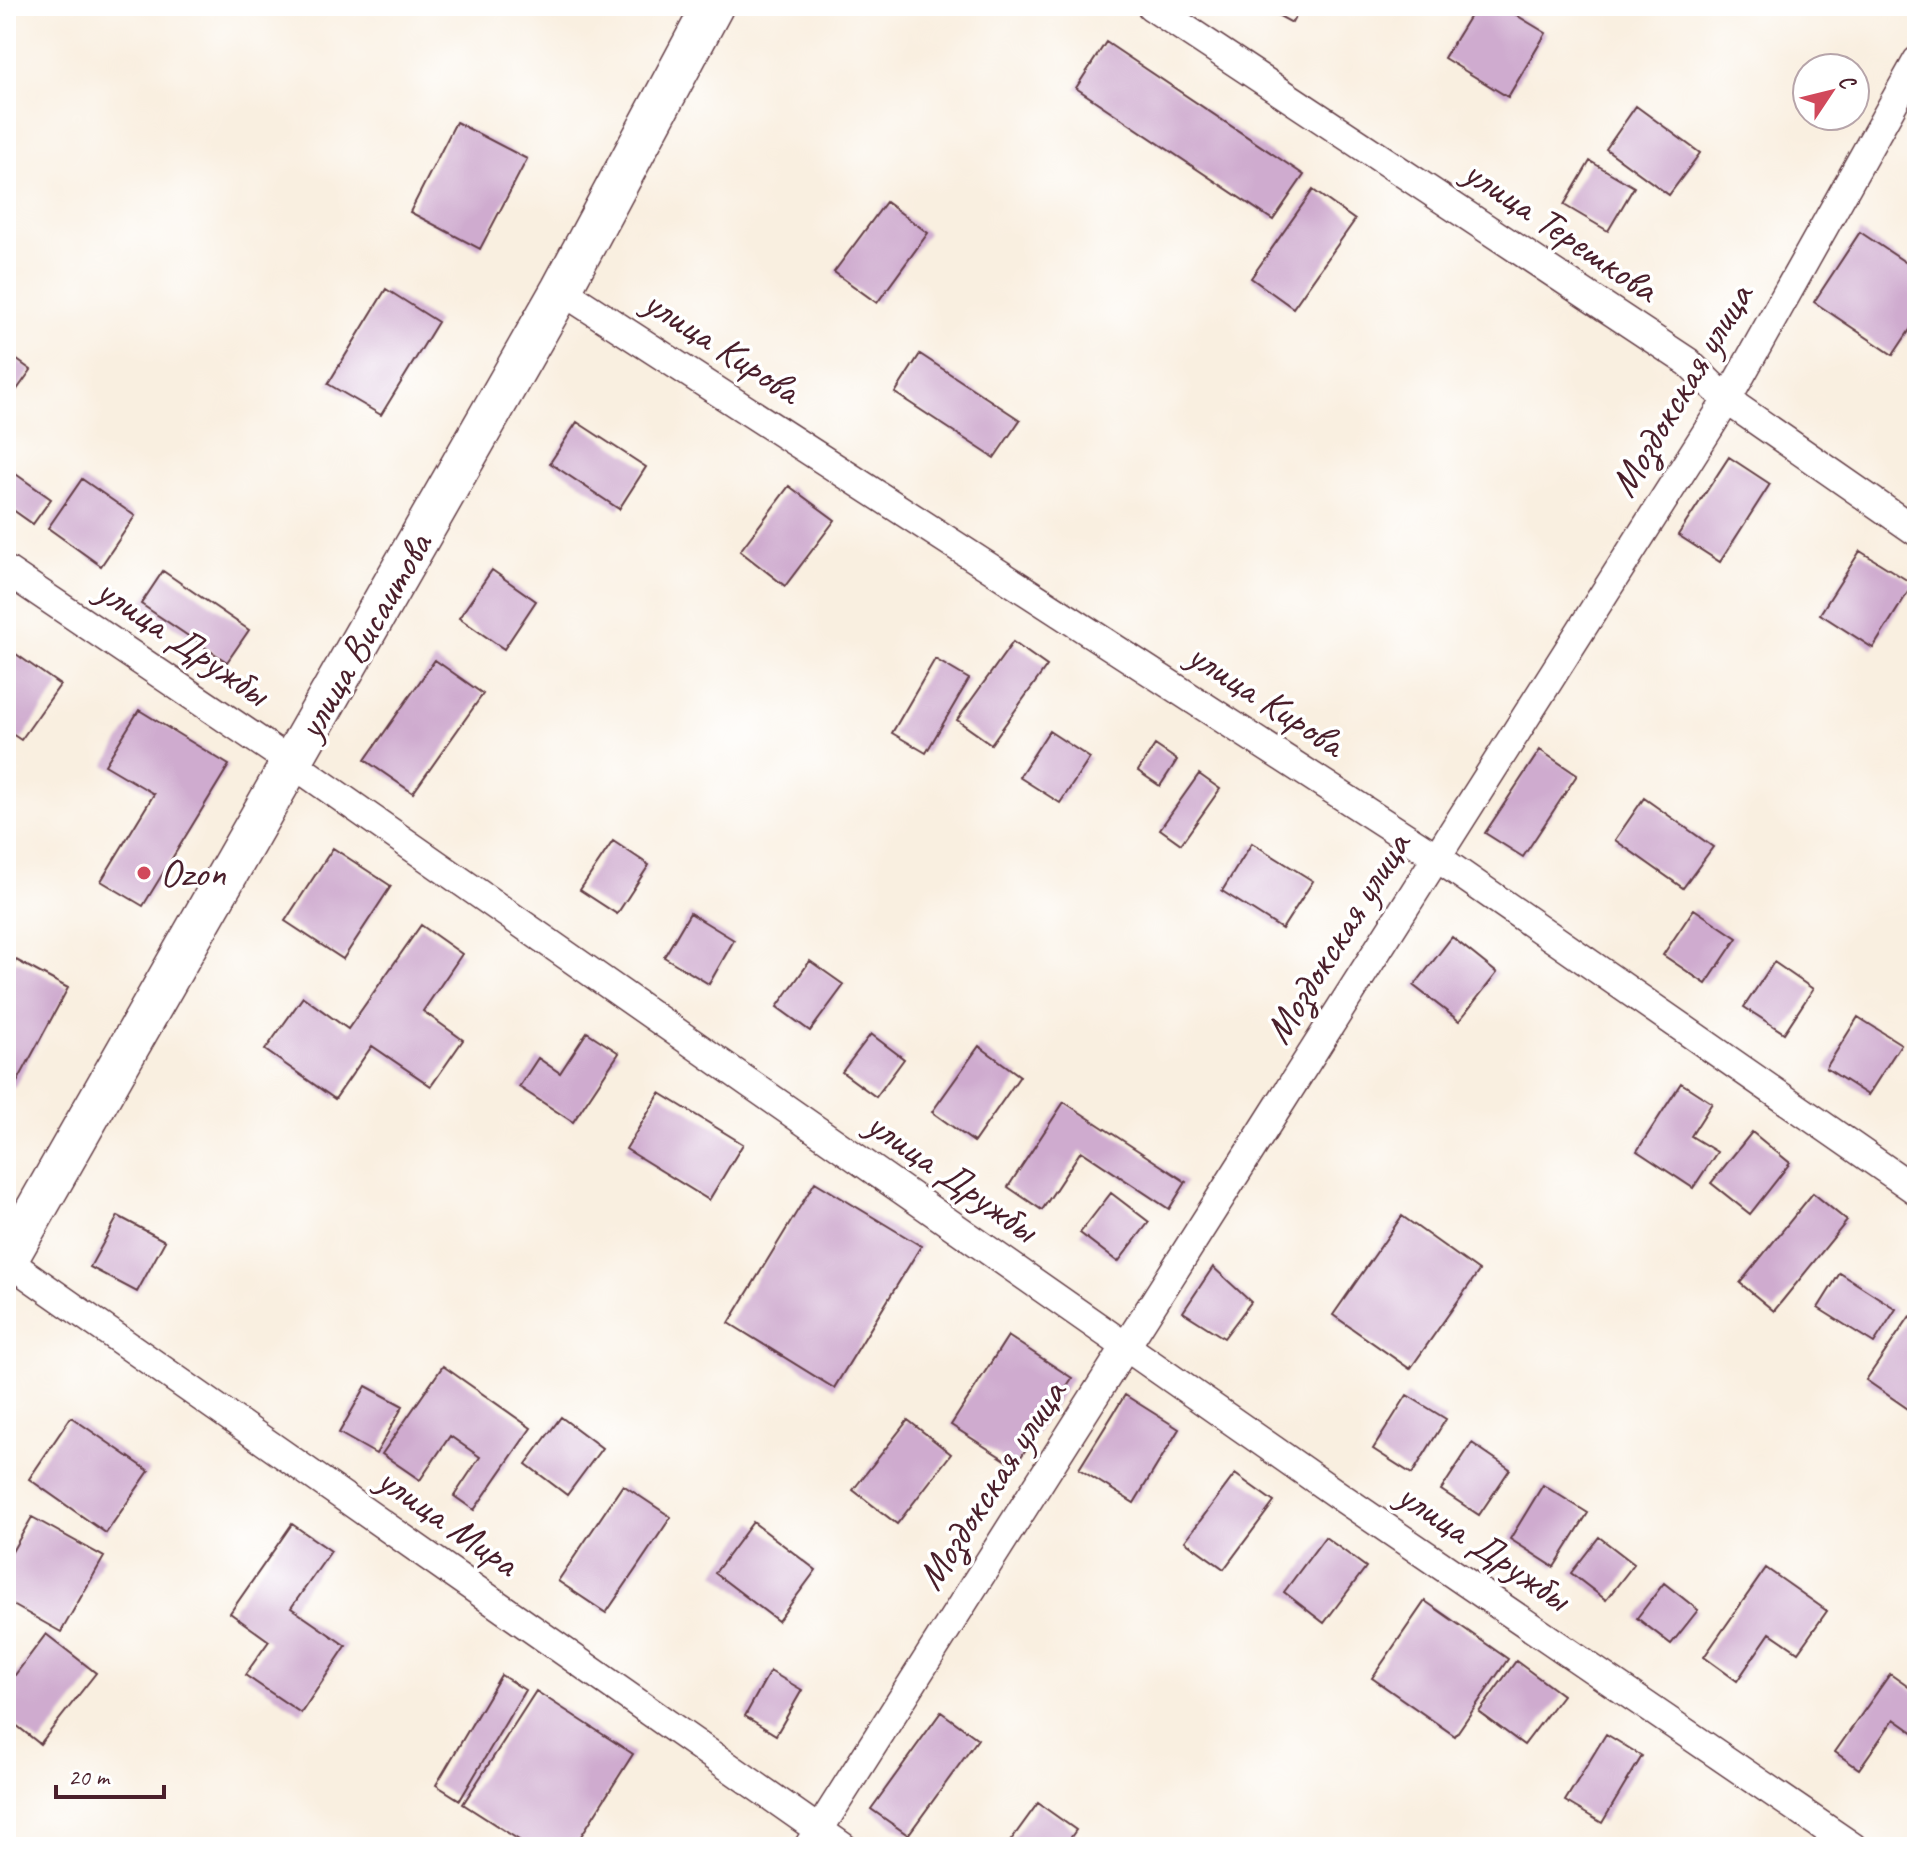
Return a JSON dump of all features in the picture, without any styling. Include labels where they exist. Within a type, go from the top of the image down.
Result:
[{"type":"street","name":"улица Висаитова","points":[[6,1261],[561,290],[713,6]]},
{"type":"street","name":"улица Терешкова","points":[[1151,6],[1688,362],[1727,400],[1917,532]]},
{"type":"street","name":"Моздокская улица","points":[[813,1838],[1727,400],[1917,61]]},
{"type":"street","name":"улица Кирова","points":[[561,290],[1435,856],[1917,1191]]},
{"type":"street","name":"улица Дружбы","points":[[6,570],[292,763],[1126,1347],[1853,1847]]},
{"type":"street","name":"улица Мира","points":[[6,1261],[813,1838],[843,1847]]},
{"type":"building","points":[[1261,6],[1301,6],[1292,23]]},
{"type":"building","points":[[1476,6],[1501,6],[1546,33],[1508,97],[1444,58]]},
{"type":"building","points":[[1106,42],[1304,175],[1273,220],[1076,88]]},
{"type":"building","points":[[1636,106],[1700,153],[1669,195],[1606,149]]},
{"type":"building","points":[[456,122],[527,159],[480,249],[410,212]]},
{"type":"building","points":[[1590,161],[1634,187],[1608,231],[1564,205]]},
{"type":"building","points":[[1313,190],[1355,220],[1293,308],[1251,278]]},
{"type":"building","points":[[886,202],[928,233],[877,303],[834,272]]},
{"type":"building","points":[[1860,232],[1917,270],[1917,319],[1893,355],[1814,302]]},
{"type":"building","points":[[386,289],[438,322],[381,415],[328,384]]},
{"type":"building","points":[[6,352],[31,370],[6,405]]},
{"type":"building","points":[[920,354],[1020,420],[994,458],[895,393]]},
{"type":"building","points":[[577,422],[646,467],[619,509],[550,463]]},
{"type":"building","points":[[1729,457],[1770,484],[1720,562],[1678,535]]},
{"type":"building","points":[[10,470],[51,499],[33,524],[6,505],[6,476]]},
{"type":"building","points":[[82,479],[135,516],[101,566],[48,528]]},
{"type":"building","points":[[789,486],[835,520],[785,586],[740,551]]},
{"type":"building","points":[[1860,551],[1913,584],[1873,648],[1820,614]]},
{"type":"building","points":[[492,570],[536,601],[504,649],[459,618]]},
{"type":"building","points":[[163,571],[249,630],[227,662],[141,604]]},
{"type":"building","points":[[1013,642],[1047,666],[991,744],[957,720]]},
{"type":"building","points":[[6,647],[60,685],[21,740],[6,730]]},
{"type":"building","points":[[935,659],[969,679],[926,753],[892,733]]},
{"type":"building","points":[[435,660],[483,694],[413,793],[365,760]]},
{"type":"building","points":[[139,710],[229,765],[143,906],[101,881],[154,794],[105,765]]},
{"type":"building","points":[[1049,731],[1090,758],[1060,803],[1019,777]]},
{"type":"building","points":[[1155,745],[1177,760],[1160,786],[1138,771]]},
{"type":"building","points":[[1540,750],[1577,775],[1523,857],[1485,833]]},
{"type":"building","points":[[1199,774],[1220,789],[1181,844],[1160,829]]},
{"type":"building","points":[[1644,798],[1713,847],[1683,888],[1615,840]]},
{"type":"building","points":[[613,841],[649,865],[617,914],[580,890]]},
{"type":"building","points":[[1252,843],[1313,881],[1282,929],[1222,891]]},
{"type":"building","points":[[333,848],[391,886],[343,959],[285,921]]},
{"type":"building","points":[[1694,909],[1737,938],[1706,984],[1663,955]]},
{"type":"building","points":[[690,913],[734,940],[709,984],[664,957]]},
{"type":"building","points":[[421,925],[462,954],[423,1011],[463,1040],[431,1086],[372,1046],[335,1099],[265,1050],[303,997],[348,1029]]},
{"type":"building","points":[[1452,937],[1497,973],[1459,1021],[1414,986]]},
{"type":"building","points":[[16,960],[68,988],[14,1088],[6,1084],[6,979]]},
{"type":"building","points":[[810,961],[844,985],[810,1031],[777,1007]]},
{"type":"building","points":[[1774,962],[1813,989],[1784,1033],[1744,1007]]},
{"type":"building","points":[[1858,1017],[1901,1044],[1868,1095],[1826,1068]]},
{"type":"building","points":[[587,1032],[619,1053],[573,1122],[519,1087],[538,1058],[560,1073]]},
{"type":"building","points":[[871,1034],[904,1059],[876,1097],[842,1072]]},
{"type":"building","points":[[979,1046],[1020,1076],[974,1142],[932,1112]]},
{"type":"building","points":[[1681,1083],[1712,1103],[1691,1136],[1717,1152],[1693,1188],[1637,1151]]},
{"type":"building","points":[[660,1093],[743,1144],[709,1200],[626,1149]]},
{"type":"building","points":[[1064,1102],[1186,1182],[1169,1209],[1081,1151],[1042,1210],[1008,1187]]},
{"type":"building","points":[[1752,1132],[1790,1163],[1750,1214],[1711,1183]]},
{"type":"building","points":[[815,1182],[921,1246],[834,1388],[729,1323]]},
{"type":"building","points":[[1111,1193],[1149,1222],[1118,1262],[1080,1233]]},
{"type":"building","points":[[1813,1193],[1847,1221],[1774,1311],[1740,1283]]},
{"type":"building","points":[[118,1216],[165,1241],[137,1292],[90,1267]]},
{"type":"building","points":[[1402,1216],[1479,1271],[1410,1369],[1333,1315]]},
{"type":"building","points":[[1213,1267],[1251,1302],[1224,1338],[1183,1312]]},
{"type":"building","points":[[1840,1273],[1896,1309],[1874,1343],[1818,1308]]},
{"type":"building","points":[[1910,1316],[1917,1321],[1917,1415],[1866,1380]]},
{"type":"building","points":[[1008,1336],[1072,1378],[1015,1466],[951,1425]]},
{"type":"building","points":[[443,1366],[531,1428],[474,1510],[454,1496],[480,1457],[450,1436],[420,1480],[382,1454]]},
{"type":"building","points":[[366,1386],[403,1406],[376,1454],[339,1433]]},
{"type":"building","points":[[1125,1395],[1179,1429],[1134,1503],[1079,1469]]},
{"type":"building","points":[[1407,1395],[1446,1419],[1412,1474],[1373,1449]]},
{"type":"building","points":[[71,1417],[149,1471],[106,1533],[29,1479]]},
{"type":"building","points":[[561,1417],[602,1448],[567,1495],[526,1464]]},
{"type":"building","points":[[908,1420],[951,1454],[897,1524],[853,1490]]},
{"type":"building","points":[[1472,1443],[1510,1469],[1479,1515],[1441,1490]]},
{"type":"building","points":[[1235,1474],[1274,1502],[1224,1569],[1185,1541]]},
{"type":"building","points":[[623,1485],[671,1517],[606,1613],[558,1581]]},
{"type":"building","points":[[1543,1485],[1588,1513],[1554,1567],[1510,1539]]},
{"type":"building","points":[[32,1517],[104,1557],[61,1632],[6,1601],[6,1562]]},
{"type":"building","points":[[753,1522],[816,1570],[778,1621],[715,1573]]},
{"type":"building","points":[[292,1524],[331,1551],[291,1608],[346,1646],[301,1713],[245,1675],[269,1641],[230,1613]]},
{"type":"building","points":[[1325,1537],[1366,1567],[1324,1623],[1284,1592]]},
{"type":"building","points":[[1599,1537],[1634,1564],[1606,1600],[1571,1573]]},
{"type":"building","points":[[1766,1568],[1827,1611],[1798,1652],[1770,1633],[1737,1681],[1704,1657]]},
{"type":"building","points":[[1664,1583],[1698,1610],[1671,1644],[1637,1618]]},
{"type":"building","points":[[1425,1601],[1508,1659],[1455,1736],[1372,1678]]},
{"type":"building","points":[[46,1634],[96,1673],[40,1744],[6,1717],[6,1687]]},
{"type":"building","points":[[1516,1661],[1562,1695],[1524,1745],[1479,1712]]},
{"type":"building","points":[[770,1671],[802,1690],[776,1735],[745,1716]]},
{"type":"building","points":[[1890,1674],[1917,1693],[1917,1735],[1894,1719],[1859,1769],[1835,1752]]},
{"type":"building","points":[[501,1675],[525,1690],[460,1800],[436,1785]]},
{"type":"building","points":[[536,1691],[633,1754],[574,1847],[530,1847],[463,1804]]},
{"type":"building","points":[[941,1712],[978,1739],[908,1835],[871,1809]]},
{"type":"building","points":[[1606,1734],[1642,1756],[1602,1823],[1565,1801]]},
{"type":"building","points":[[1038,1803],[1076,1830],[1064,1847],[1006,1847]]},
{"type":"place","name":"Ozon","points":[[144,873]]}]
